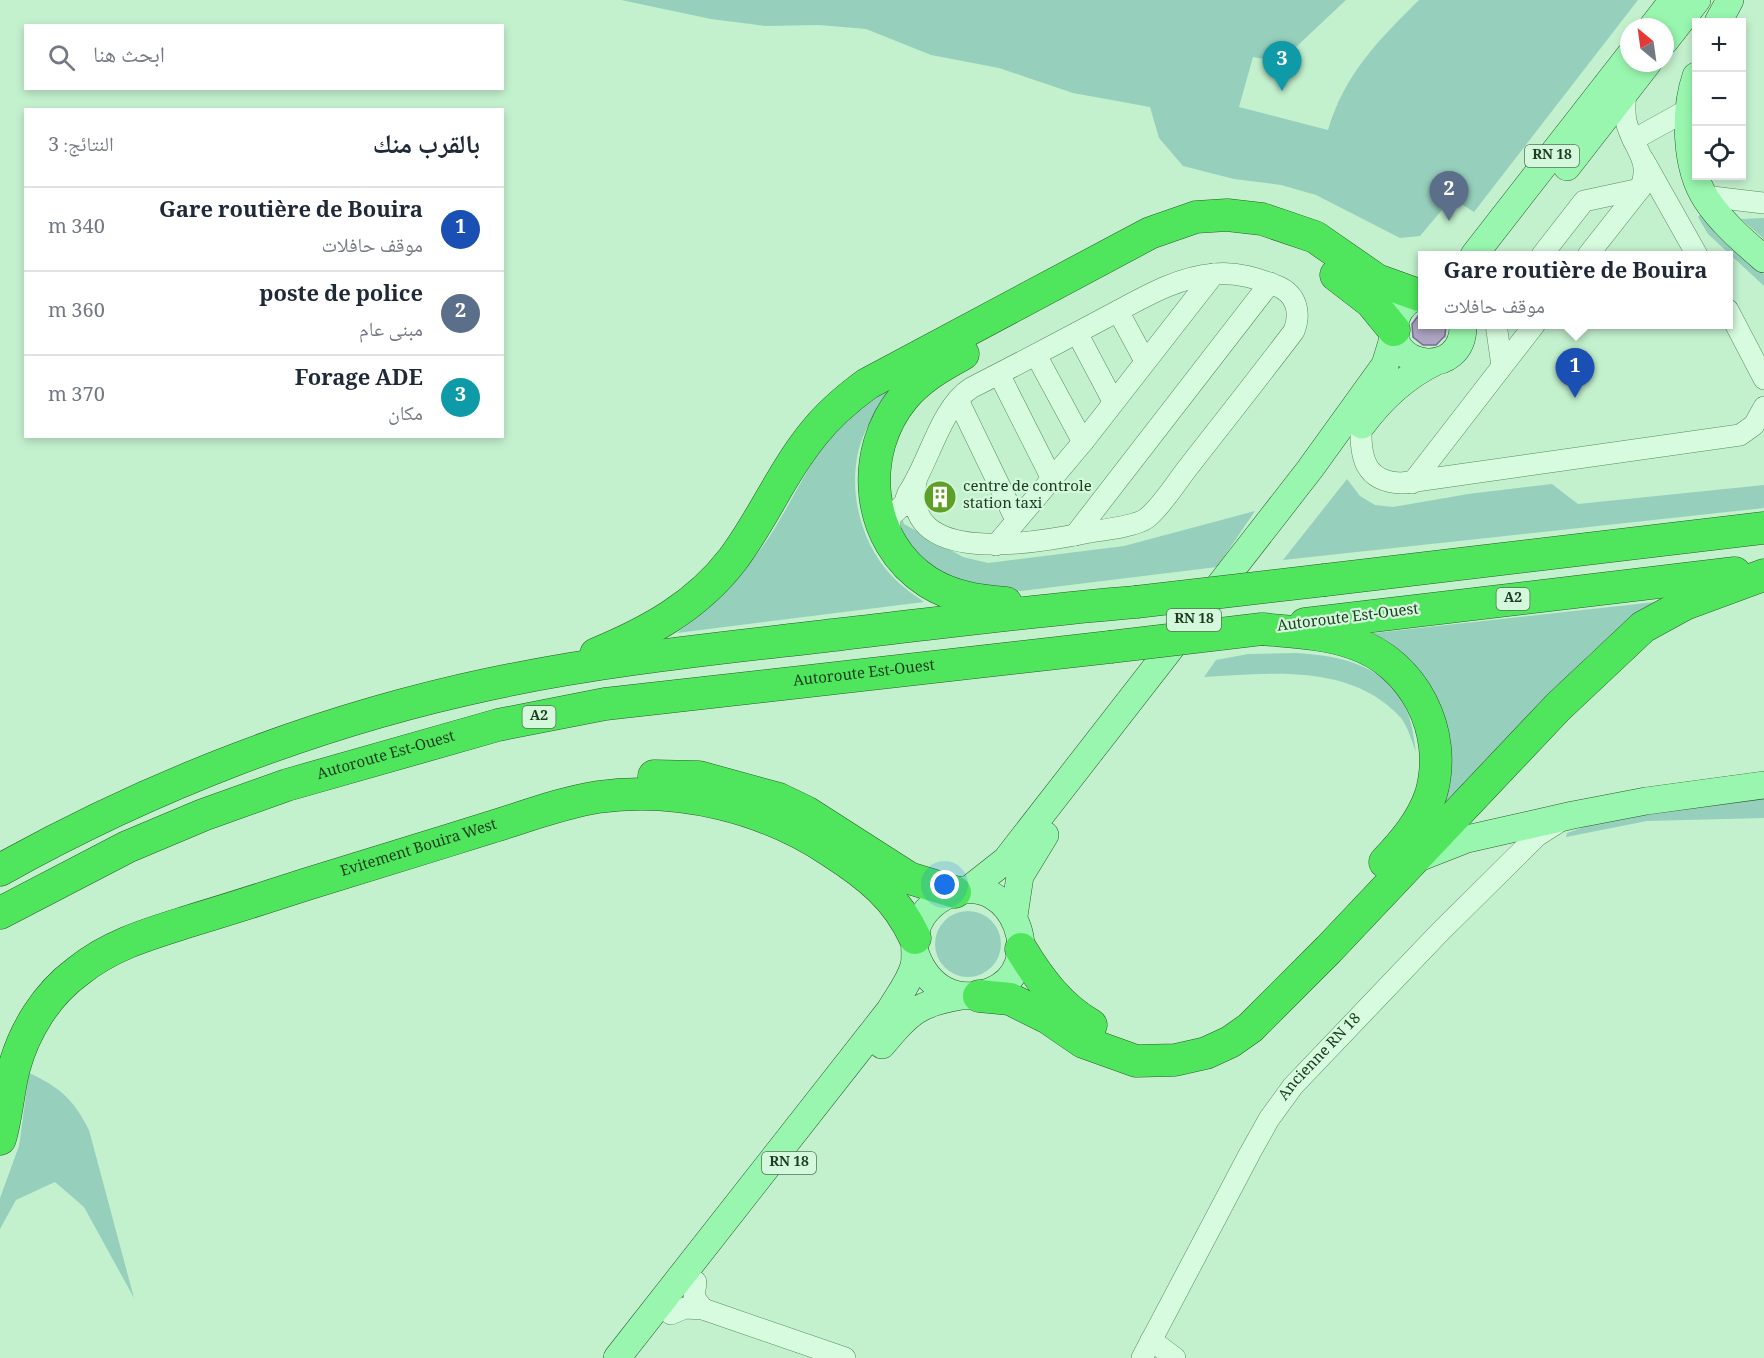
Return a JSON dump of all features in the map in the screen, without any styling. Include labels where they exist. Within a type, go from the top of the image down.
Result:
[{"type":"highway","points":[[545,675],[646,632],[675,615],[697,597],[732,560],[814,432],[842,404],[867,384],[1150,233],[1196,217],[1227,215],[1262,219],[1315,237],[1377,280],[1418,294]]},
{"type":"highway","points":[[1079,607],[991,602],[946,592],[926,581],[909,567],[890,542],[880,521],[873,484],[875,455],[885,425],[903,397],[928,374],[1147,255],[1177,244],[1227,235],[1254,237],[1294,249],[1314,259],[1364,296],[1394,331]]},
{"type":"highway","points":[[0,870],[118,808],[261,751],[324,729],[440,696],[545,675],[662,655],[1764,528]]},
{"type":"highway","name":"Autoroute Est-Ouest","points":[[0,913],[127,848],[203,815],[287,785],[498,725],[605,704],[1110,647],[1764,569]]},
{"type":"highway","points":[[971,996],[1010,999],[1047,1018],[1083,1042],[1136,1060],[1175,1060],[1206,1053],[1230,1042],[1250,1028],[1471,801],[1558,707],[1643,627],[1685,604],[1764,575]]},
{"type":"highway","points":[[1021,949],[1044,984],[1071,1011],[1099,1029],[1127,1039],[1146,1042],[1199,1035],[1236,1016],[1406,840],[1421,816],[1435,774],[1435,748],[1431,720],[1416,693],[1401,673],[1386,660],[1353,643],[1310,634],[1262,629]]},
{"type":"highway","name":"Evitement Bouira West","points":[[0,1046],[13,1019],[40,979],[77,945],[106,928],[290,866],[548,788],[597,778],[626,775],[699,777],[779,799],[806,812],[909,878],[962,891]]},
{"type":"highway","name":"Evitement Bouira West","points":[[0,1139],[15,1067],[28,1031],[49,999],[75,973],[106,951],[140,937],[327,878],[539,812],[598,797],[688,797],[729,806],[780,823],[815,841],[875,882],[900,910],[915,946]]},
{"type":"main road","points":[[1659,18],[1672,0]]},
{"type":"main road","points":[[1674,29],[1697,0]]},
{"type":"main road","points":[[1720,18],[1730,0]]},
{"type":"main road","name":"RN 18","points":[[1477,251],[1620,68]]},
{"type":"main road","name":"RN 18","points":[[1501,251],[1641,72]]},
{"type":"main road","points":[[1692,95],[1689,109],[1694,167],[1704,196],[1717,215],[1764,259]]},
{"type":"main road","points":[[1418,296],[1401,308],[1394,331],[1405,353],[1419,361],[1435,362],[1455,350],[1462,336],[1463,329]]},
{"type":"main road","name":"RN 18","points":[[962,891],[1005,860],[1303,478],[1385,365],[1394,331]]},
{"type":"main road","name":"RN 18","points":[[1014,916],[1020,876],[1035,848],[1361,426],[1391,391],[1413,373],[1435,362]]},
{"type":"main road","name":"Ancienne RN 18","points":[[1416,858],[1467,839],[1573,815],[1646,801],[1764,785]]},
{"type":"main road","points":[[962,891],[995,897],[1014,916],[1020,932],[1021,949],[1017,965],[1008,979],[995,990],[971,996],[946,992],[932,983],[922,970],[915,946],[919,922],[928,908],[940,898],[962,891]]},
{"type":"main road","name":"RN 18","points":[[617,1358],[878,1026],[909,980],[915,946]]},
{"type":"main road","name":"RN 18","points":[[637,1358],[897,1027],[932,1001],[971,996]]},
{"type":"street","points":[[1626,92],[1626,122],[1643,159],[1695,251]]},
{"type":"street","points":[[1581,149],[1601,136],[1617,134],[1634,140],[1689,109]]},
{"type":"street","points":[[1591,251],[1640,189],[1645,177],[1643,159]]},
{"type":"street","points":[[1547,251],[1584,201],[1640,189]]},
{"type":"street","points":[[1704,196],[1764,203]]},
{"type":"street","points":[[996,545],[1083,442],[1214,274]]},
{"type":"street","points":[[890,542],[890,517],[904,504],[912,485],[958,400],[971,388],[1168,286],[1214,274],[1251,276],[1270,283],[1289,294],[1297,306],[1298,321],[1294,331],[1146,520],[1075,535],[996,545],[956,541],[935,530],[921,517],[916,508],[912,485]]},
{"type":"street","points":[[1075,535],[1270,283]]},
{"type":"street","points":[[1118,311],[1144,361]]},
{"type":"street","points":[[1733,320],[1764,379]]},
{"type":"street","points":[[1495,329],[1503,366]]},
{"type":"street","points":[[1412,483],[1531,329]]},
{"type":"street","points":[[1077,333],[1113,401]]},
{"type":"street","points":[[1036,355],[1083,442]]},
{"type":"street","points":[[999,374],[1052,479]]},
{"type":"street","points":[[958,400],[1016,520]]},
{"type":"street","points":[[1361,426],[1360,447],[1369,470],[1390,483],[1412,483],[1740,435],[1754,425],[1764,407]]},
{"type":"street","points":[[873,484],[879,492],[892,500],[899,500],[912,485]]},
{"type":"street","points":[[1471,801],[1467,817],[1469,825],[1476,830],[1508,838],[1515,846],[1516,857]]},
{"type":"street","name":"Ancienne RN 18","points":[[1147,1349],[1250,1153],[1269,1119],[1293,1086],[1439,933],[1537,836],[1573,815]]},
{"type":"street","points":[[696,1282],[694,1297],[703,1309]]},
{"type":"street","points":[[671,1314],[685,1308],[703,1309],[845,1358]]},
{"type":"street","points":[[1147,1349],[1175,1358]]},
{"type":"shaded area","points":[[621,0],[1346,0],[1280,62],[1253,57],[1239,107],[1328,130],[1344,91],[1364,59],[1419,0],[1638,0],[1624,18],[1620,18],[1620,23],[1474,212],[1452,198],[1420,236],[1400,238],[1316,195],[1281,185],[1234,179],[1183,166],[1159,138],[1150,107],[1073,93],[999,68],[931,55],[866,29],[819,25],[765,26],[711,19]]},
{"type":"shaded area","points":[[1702,213],[1764,274],[1764,286],[1733,257],[1733,251],[1726,251],[1708,234],[1698,217]]},
{"type":"shaded area","points":[[1764,218],[1764,239],[1741,219]]},
{"type":"shaded area","points":[[1418,316],[1418,329],[1446,329],[1445,336],[1436,345],[1423,345],[1413,337],[1412,324]]},
{"type":"shaded area","points":[[909,376],[882,406],[868,426],[860,444],[855,484],[862,524],[880,561],[899,583],[924,602],[677,633],[720,595],[758,553],[813,461],[838,428],[863,407]]},
{"type":"shaded area","points":[[1347,479],[1360,496],[1375,505],[1393,507],[1468,494],[1552,484],[1578,504],[1764,485],[1764,508],[1283,560]]},
{"type":"shaded area","points":[[1255,511],[1217,567],[1021,591],[981,589],[953,583],[914,555],[896,522],[901,515],[904,524],[963,557],[988,563],[1124,546]]},
{"type":"shaded area","points":[[1655,602],[1624,623],[1590,654],[1444,806],[1450,763],[1444,719],[1430,686],[1408,663],[1365,634]]},
{"type":"shaded area","points":[[1297,653],[1346,661],[1375,673],[1388,683],[1407,711],[1416,752],[1401,718],[1381,700],[1359,688],[1309,675],[1256,674],[1204,677],[1216,660],[1248,654]]},
{"type":"shaded area","points":[[1764,798],[1764,818],[1647,821],[1566,837],[1567,833],[1610,818]]},
{"type":"shaded area","points":[[968,911],[980,914],[991,921],[998,932],[1001,944],[998,956],[991,967],[980,974],[968,977],[956,974],[945,967],[938,956],[935,944],[938,932],[945,921],[956,914]]},
{"type":"shaded area","points":[[29,1073],[58,1089],[72,1102],[89,1130],[134,1298],[84,1207],[55,1182],[16,1200],[0,1229],[0,1198],[19,1146]]},
{"type":"place","name":"Forage ADE","points":[[1282,91]]},
{"type":"place","name":"poste de police","points":[[1449,221]]},
{"type":"place","name":"Gare routière de Bouira","points":[[1575,398]]},
{"type":"place","name":"centre de controle station taxi","points":[[940,497]]}]
